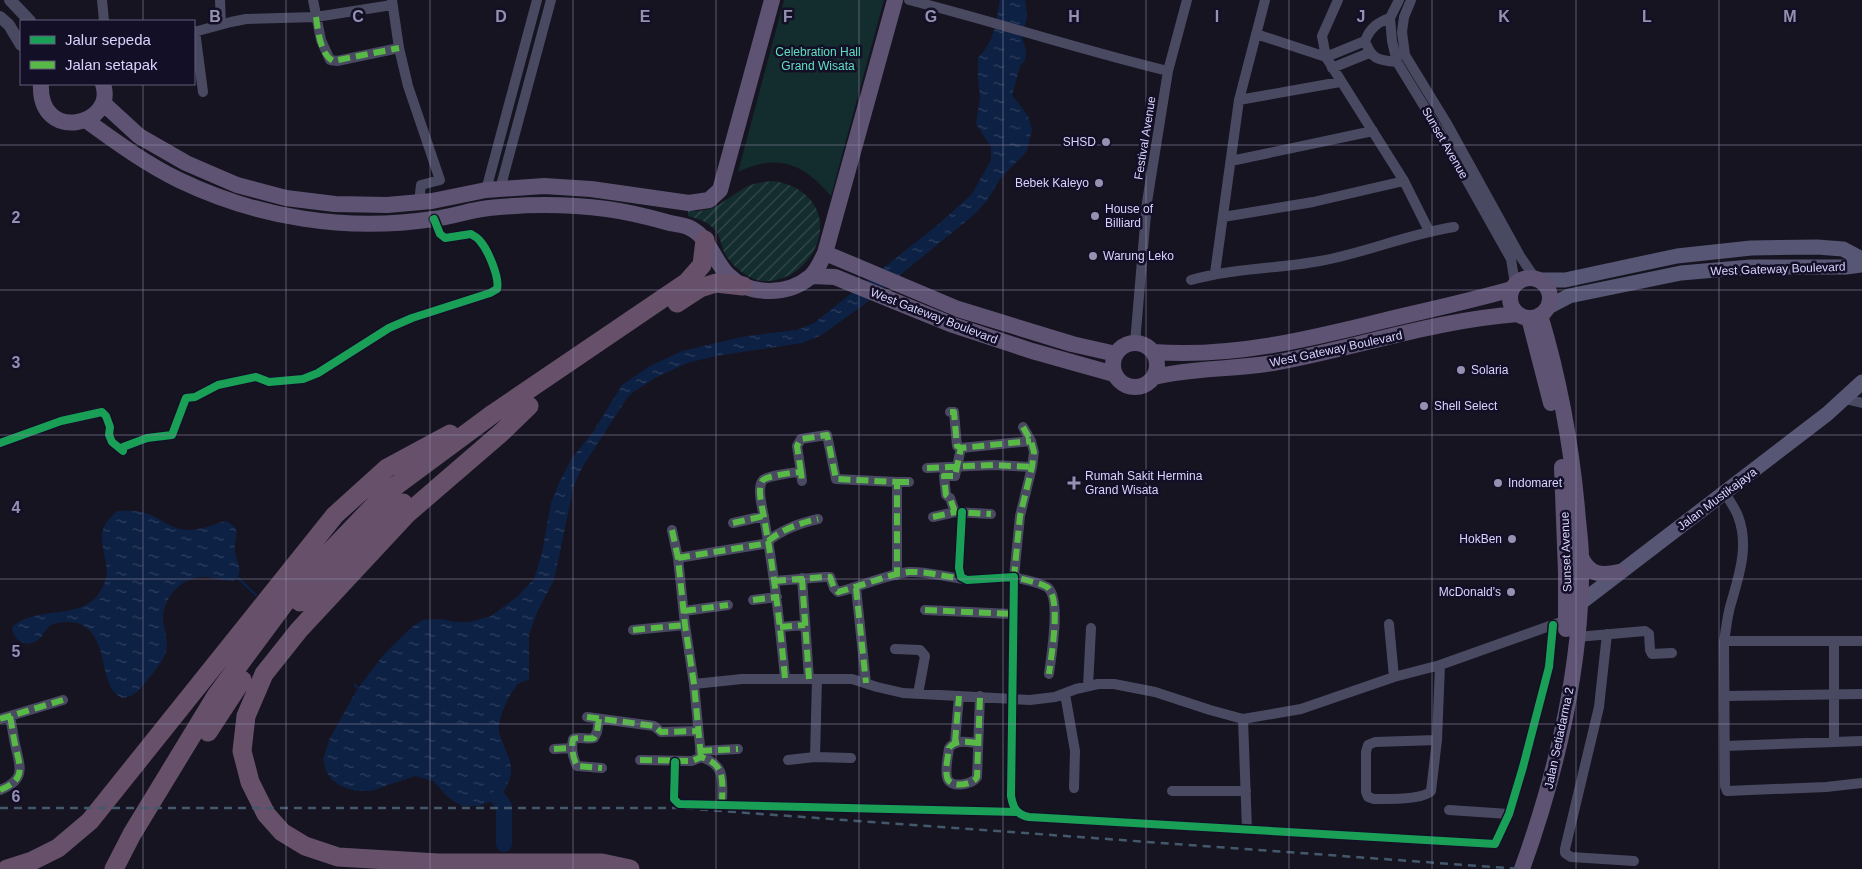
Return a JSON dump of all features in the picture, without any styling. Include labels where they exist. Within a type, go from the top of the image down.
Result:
[{"type":"highway","points":[[128,869],[138,837],[216,696],[298,585],[386,493],[494,413],[687,282],[702,265],[706,240]]},
{"type":"highway","points":[[114,869],[138,837],[236,688],[299,603],[399,505],[488,433],[529,406],[567,376],[700,288],[716,283],[743,286]]},
{"type":"highway","points":[[529,406],[502,433],[407,514],[299,630],[264,674],[246,716],[242,752],[250,782],[266,814],[282,832],[306,846],[338,857],[438,863],[602,863],[630,869]]},
{"type":"highway","points":[[7,869],[32,861],[58,848],[90,821],[335,515],[387,468],[494,413]]},
{"type":"main road","points":[[103,103],[139,136],[186,163],[237,184],[286,198],[335,204],[387,205],[419,202],[493,190],[544,186],[619,192],[689,203],[709,200],[720,190],[772,0]]},
{"type":"main road","points":[[86,121],[128,151],[178,180],[231,202],[282,216],[334,223],[387,224],[434,219],[489,208],[545,205],[590,207],[635,213],[690,228],[706,240],[726,274],[743,286],[758,290],[787,288],[801,283],[812,276],[825,253],[895,0]]},
{"type":"main road","points":[[41,85],[40,97],[46,111],[58,120],[72,124],[86,121],[96,113],[103,103],[105,88],[104,85]]},
{"type":"main road","name":"West Gateway Boulevard","points":[[1537,279],[1565,280],[1677,256],[1751,248],[1817,247],[1843,249],[1862,259]]},
{"type":"main road","name":"West Gateway Boulevard","points":[[825,253],[958,309],[1072,344],[1116,354]]},
{"type":"main road","points":[[1677,256],[1681,274]]},
{"type":"main road","name":"West Gateway Boulevard","points":[[1154,377],[1178,371],[1238,368],[1278,362],[1478,318],[1534,314],[1570,296],[1681,274],[1751,267],[1846,267],[1862,265]]},
{"type":"main road","name":"West Gateway Boulevard","points":[[812,276],[835,277],[954,325],[1032,351],[1114,374]]},
{"type":"main road","points":[[1524,278],[1537,279],[1548,289],[1550,296],[1534,314],[1510,305],[1509,297],[1513,286],[1524,278]]},
{"type":"main road","points":[[1565,280],[1564,289],[1570,296]]},
{"type":"main road","name":"West Gateway Boulevard","points":[[1154,352],[1180,354],[1237,350],[1302,339],[1487,296],[1513,286]]},
{"type":"main road","points":[[954,325],[958,309]]},
{"type":"main road","name":"Sunset Avenue","points":[[1534,314],[1551,351],[1568,432],[1581,558],[1569,614]]},
{"type":"main road","name":"Sunset Avenue","points":[[1534,314],[1560,450],[1564,489],[1569,614]]},
{"type":"main road","points":[[1362,326],[1366,343]]},
{"type":"main road","points":[[1136,343],[1148,347],[1154,352],[1158,365],[1154,377],[1146,385],[1135,388],[1122,384],[1114,374],[1113,364],[1116,354],[1124,346],[1136,343]]},
{"type":"main road","name":"Jalan Mustikajaya","points":[[1569,614],[1619,572],[1725,493],[1845,399],[1862,382]]},
{"type":"main road","points":[[1581,558],[1586,567],[1596,573],[1608,575],[1619,572]]},
{"type":"main road","name":"Jalan Setiadarma 2","points":[[1518,867],[1548,792],[1566,715],[1577,637],[1569,614]]},
{"type":"main road","name":"Jalan Setiadarma 2","points":[[1518,867],[1551,743],[1569,614]]},
{"type":"street","points":[[10,0],[29,20]]},
{"type":"street","points":[[102,0],[104,20]]},
{"type":"street","points":[[220,0],[222,24]]},
{"type":"street","points":[[313,0],[320,40],[327,57],[333,62],[399,48]]},
{"type":"street","points":[[493,190],[538,0]]},
{"type":"street","points":[[493,190],[551,0]]},
{"type":"street","points":[[908,0],[991,21],[1168,71]]},
{"type":"street","name":"Festival Avenue","points":[[1136,343],[1147,202],[1168,71],[1187,0]]},
{"type":"street","points":[[1215,273],[1239,100],[1265,0]]},
{"type":"street","points":[[1337,0],[1322,36],[1326,58],[1404,181],[1429,231]]},
{"type":"street","points":[[1397,62],[1375,58],[1369,53],[1365,41],[1368,32],[1379,22],[1390,18],[1399,0]]},
{"type":"street","name":"Sunset Avenue","points":[[1412,0],[1404,17],[1402,32],[1405,55],[1446,122],[1520,256],[1537,279]]},
{"type":"street","points":[[195,31],[246,19],[316,17],[392,3],[399,48],[408,86],[440,180],[420,185],[419,202]]},
{"type":"street","points":[[0,16],[9,25],[20,43]]},
{"type":"street","name":"Sunset Avenue","points":[[1390,18],[1397,62],[1438,129],[1511,259],[1513,286]]},
{"type":"street","points":[[1256,34],[1326,58],[1365,41]]},
{"type":"street","points":[[195,38],[203,92]]},
{"type":"street","points":[[1332,68],[1369,53]]},
{"type":"street","points":[[1239,100],[1340,82]]},
{"type":"street","points":[[1231,161],[1373,131]]},
{"type":"street","points":[[1223,217],[1313,202],[1404,181]]},
{"type":"street","points":[[0,443],[61,421],[102,412],[106,416],[110,427],[109,435],[112,442],[122,451],[123,447],[134,442],[172,434],[186,398],[195,396],[218,385],[256,377],[269,382],[303,380],[318,373],[389,328],[412,318],[490,293],[497,289],[498,285],[494,267],[480,240],[471,234],[445,238],[440,234],[434,219]]},
{"type":"street","points":[[1191,280],[1215,273],[1321,261],[1429,231],[1454,227]]},
{"type":"street","points":[[1845,399],[1862,402]]},
{"type":"street","points":[[950,412],[954,412],[957,446],[961,448],[1031,441]]},
{"type":"street","points":[[1018,812],[1013,806],[1011,796],[1012,614],[1020,516],[1034,452],[1031,441],[1023,427]]},
{"type":"street","points":[[785,678],[769,542],[760,498],[763,480],[801,476],[797,446],[801,439],[826,435],[836,479],[909,482]]},
{"type":"street","points":[[961,448],[955,476],[944,476],[944,482],[946,495],[950,498],[958,512],[959,574],[963,579]]},
{"type":"street","points":[[927,468],[994,465],[1032,467]]},
{"type":"street","points":[[897,482],[897,575]]},
{"type":"street","points":[[1725,493],[1738,516],[1743,545],[1740,574],[1730,608],[1724,641],[1725,786],[1727,791],[1862,783]]},
{"type":"street","points":[[933,517],[958,512],[991,514]]},
{"type":"street","points":[[733,523],[764,516]]},
{"type":"street","points":[[678,558],[769,542],[777,533],[818,519]]},
{"type":"street","points":[[672,530],[678,558],[694,684],[700,754]]},
{"type":"street","points":[[774,581],[830,577],[834,588],[838,592],[856,588],[865,583],[914,572],[977,580],[1014,577],[1047,587],[1053,597],[1054,639],[1049,674]]},
{"type":"street","points":[[802,578],[813,679],[815,757]]},
{"type":"street","points":[[856,588],[866,683]]},
{"type":"street","points":[[753,600],[776,597]]},
{"type":"street","points":[[684,611],[728,605]]},
{"type":"street","points":[[925,610],[1012,614]]},
{"type":"street","points":[[694,684],[742,678],[852,679],[888,690],[918,694],[980,696],[1013,700],[1047,698],[1065,694],[1076,688],[1114,684],[1155,692],[1210,710],[1243,718],[1301,709],[1394,677],[1440,665],[1569,614]]},
{"type":"street","points":[[675,762],[674,799],[682,804],[1018,812],[1029,817],[1491,845],[1498,841],[1509,814],[1549,667],[1569,614]]},
{"type":"street","points":[[1389,624],[1394,677]]},
{"type":"street","points":[[633,630],[685,625]]},
{"type":"street","points":[[780,627],[806,625]]},
{"type":"street","points":[[1088,686],[1090,628]]},
{"type":"street","points":[[1577,637],[1645,631],[1649,634],[1652,654],[1672,653]]},
{"type":"street","points":[[1607,634],[1598,706],[1565,849],[1566,853],[1571,857],[1634,861]]},
{"type":"street","points":[[1724,641],[1862,641]]},
{"type":"street","points":[[1834,641],[1834,742]]},
{"type":"street","points":[[895,649],[920,650],[923,652],[925,656],[918,694]]},
{"type":"street","points":[[1436,740],[1375,742],[1368,745],[1366,752],[1366,792],[1368,797],[1383,799],[1430,793],[1432,789],[1436,740],[1440,665]]},
{"type":"street","points":[[1065,694],[1075,751],[1074,788]]},
{"type":"street","points":[[1725,696],[1862,694]]},
{"type":"street","points":[[959,696],[955,742],[949,748],[948,758],[947,777],[952,784],[967,784],[975,781],[977,776],[980,696]]},
{"type":"street","points":[[0,790],[9,786],[17,778],[21,767],[5,717],[63,700]]},
{"type":"street","points":[[587,717],[654,726],[662,732],[697,731]]},
{"type":"street","points":[[1243,718],[1247,830]]},
{"type":"street","points":[[599,719],[594,738],[575,738],[572,742],[572,748],[577,766],[602,768]]},
{"type":"street","points":[[1725,746],[1862,741]]},
{"type":"street","points":[[955,742],[977,743]]},
{"type":"street","points":[[554,749],[572,748]]},
{"type":"street","points":[[640,760],[692,761],[700,754],[738,750]]},
{"type":"street","points":[[700,754],[716,764],[720,772],[722,805]]},
{"type":"street","points":[[788,760],[815,757],[851,758]]},
{"type":"street","points":[[1172,791],[1246,791]]},
{"type":"street","points":[[1449,810],[1509,814]]},
{"type":"green space","name":"Celebration Hall Grand Wisata","points":[[784,0],[884,0],[831,196],[810,176],[789,164],[766,163],[738,172]]},
{"type":"green space","points":[[774,181],[799,190],[814,205],[820,219],[819,234],[814,249],[805,263],[793,273],[778,280],[761,281],[751,278],[736,267],[725,254],[715,230],[706,222],[688,216],[688,211],[711,208],[749,186],[761,182]]},
{"type":"water","points":[[1000,0],[1025,0],[1027,17],[1022,37],[1026,50],[1025,60],[1020,66],[1012,95],[1028,116],[1032,129],[1027,151],[1000,179],[988,199],[975,214],[862,306],[820,336],[802,343],[716,356],[687,363],[655,378],[629,395],[583,466],[574,485],[554,580],[538,610],[529,635],[529,680],[519,683],[511,693],[500,720],[500,736],[511,768],[509,779],[501,797],[479,806],[462,806],[449,798],[433,781],[415,776],[371,791],[356,791],[341,786],[332,780],[326,771],[323,759],[330,738],[358,688],[385,653],[413,626],[423,620],[441,619],[455,622],[470,622],[491,616],[517,597],[534,579],[542,553],[551,503],[559,483],[572,458],[593,432],[622,385],[650,366],[682,351],[746,336],[797,330],[814,323],[940,223],[972,194],[991,160],[991,147],[976,124],[980,98],[978,58],[984,52],[991,38],[996,24]]},
{"type":"water","points":[[132,511],[147,514],[173,527],[186,530],[203,528],[226,521],[236,531],[235,552],[239,574],[233,581],[199,577],[183,583],[177,588],[167,601],[163,616],[167,642],[165,655],[138,691],[131,696],[122,698],[114,692],[109,683],[96,640],[90,631],[80,624],[66,622],[53,624],[36,641],[27,644],[15,637],[12,627],[34,616],[72,610],[84,606],[93,600],[102,588],[107,574],[102,543],[103,530],[106,523],[116,512]]},
{"type":"waterway","points":[[238,578],[256,595]]},
{"type":"waterway","points":[[355,685],[358,688]]},
{"type":"waterway","points":[[498,798],[504,806],[504,844]]},
{"type":"railway","points":[[0,808],[679,808],[1521,869]]},
{"type":"marked path","points":[[316,17],[322,47],[333,61],[399,48]]},
{"type":"marked path","points":[[950,412],[954,412],[957,446],[961,448]]},
{"type":"marked path","points":[[1023,427],[1031,441],[1034,452],[1020,516],[1014,577],[1043,585],[1051,593],[1055,614],[1049,674]]},
{"type":"marked path","points":[[801,472],[797,446],[801,439],[827,435],[836,479],[897,482],[897,575]]},
{"type":"marked path","points":[[955,512],[950,498],[946,495],[944,476],[955,476],[961,448],[1031,441]]},
{"type":"marked path","points":[[927,468],[993,465],[1032,467]]},
{"type":"marked path","points":[[785,678],[771,558],[760,499],[760,488],[763,480],[781,474],[801,472],[802,481]]},
{"type":"marked path","points":[[897,482],[909,482]]},
{"type":"marked path","points":[[933,517],[955,512],[991,514]]},
{"type":"marked path","points":[[733,523],[764,516]]},
{"type":"marked path","points":[[768,541],[792,527],[818,519]]},
{"type":"marked path","points":[[672,530],[678,558],[701,757]]},
{"type":"marked path","points":[[678,558],[769,543]]},
{"type":"marked path","points":[[774,581],[830,577],[834,588],[838,592],[909,572],[929,573],[963,579]]},
{"type":"marked path","points":[[802,578],[809,679]]},
{"type":"marked path","points":[[856,588],[866,683]]},
{"type":"marked path","points":[[753,600],[777,597]]},
{"type":"marked path","points":[[684,611],[728,605]]},
{"type":"marked path","points":[[925,610],[1012,614]]},
{"type":"marked path","points":[[633,630],[685,625]]},
{"type":"marked path","points":[[780,627],[805,625]]},
{"type":"marked path","points":[[955,742],[959,696]]},
{"type":"marked path","points":[[977,743],[958,742],[949,748],[946,766],[946,774],[949,781],[961,785],[971,782],[977,777],[980,696]]},
{"type":"marked path","points":[[0,719],[63,700]]},
{"type":"marked path","points":[[0,790],[9,786],[18,777],[20,772],[10,716]]},
{"type":"marked path","points":[[587,717],[654,726],[661,732],[697,731]]},
{"type":"marked path","points":[[599,719],[594,738],[573,739],[572,749],[577,766],[602,768]]},
{"type":"marked path","points":[[554,749],[572,748]]},
{"type":"marked path","points":[[700,751],[738,749]]},
{"type":"marked path","points":[[640,760],[692,761],[701,757],[709,760],[715,765],[721,775],[722,805]]},
{"type":"cycle path","points":[[0,443],[61,421],[102,412],[106,416],[110,427],[109,435],[112,442],[123,451],[123,447],[147,438],[172,435],[186,398],[195,397],[218,385],[256,377],[269,382],[303,379],[318,373],[389,328],[412,318],[490,293],[497,289],[497,278],[493,264],[479,240],[471,234],[445,238],[440,234],[434,219]]},
{"type":"cycle path","points":[[962,512],[959,568],[961,577],[967,580],[1014,577],[1011,796],[1016,810],[1021,815],[1029,817],[1495,844],[1509,814],[1523,767],[1549,667],[1553,625]]},
{"type":"cycle path","points":[[675,762],[674,799],[679,804],[1017,812]]},
{"type":"place","name":"SHSD","points":[[1106,142]]},
{"type":"place","name":"Bebek Kaleyo","points":[[1099,183]]},
{"type":"place","name":"House of Billiard","points":[[1095,216]]},
{"type":"place","name":"Warung Leko","points":[[1093,256]]},
{"type":"place","name":"Solaria","points":[[1461,370]]},
{"type":"place","name":"Shell Select","points":[[1424,406]]},
{"type":"place","name":"Rumah Sakit Hermina Grand Wisata","points":[[1074,483]]},
{"type":"place","name":"Indomaret","points":[[1498,483]]},
{"type":"place","name":"HokBen","points":[[1512,539]]},
{"type":"place","name":"McDonald's","points":[[1511,592]]}]
